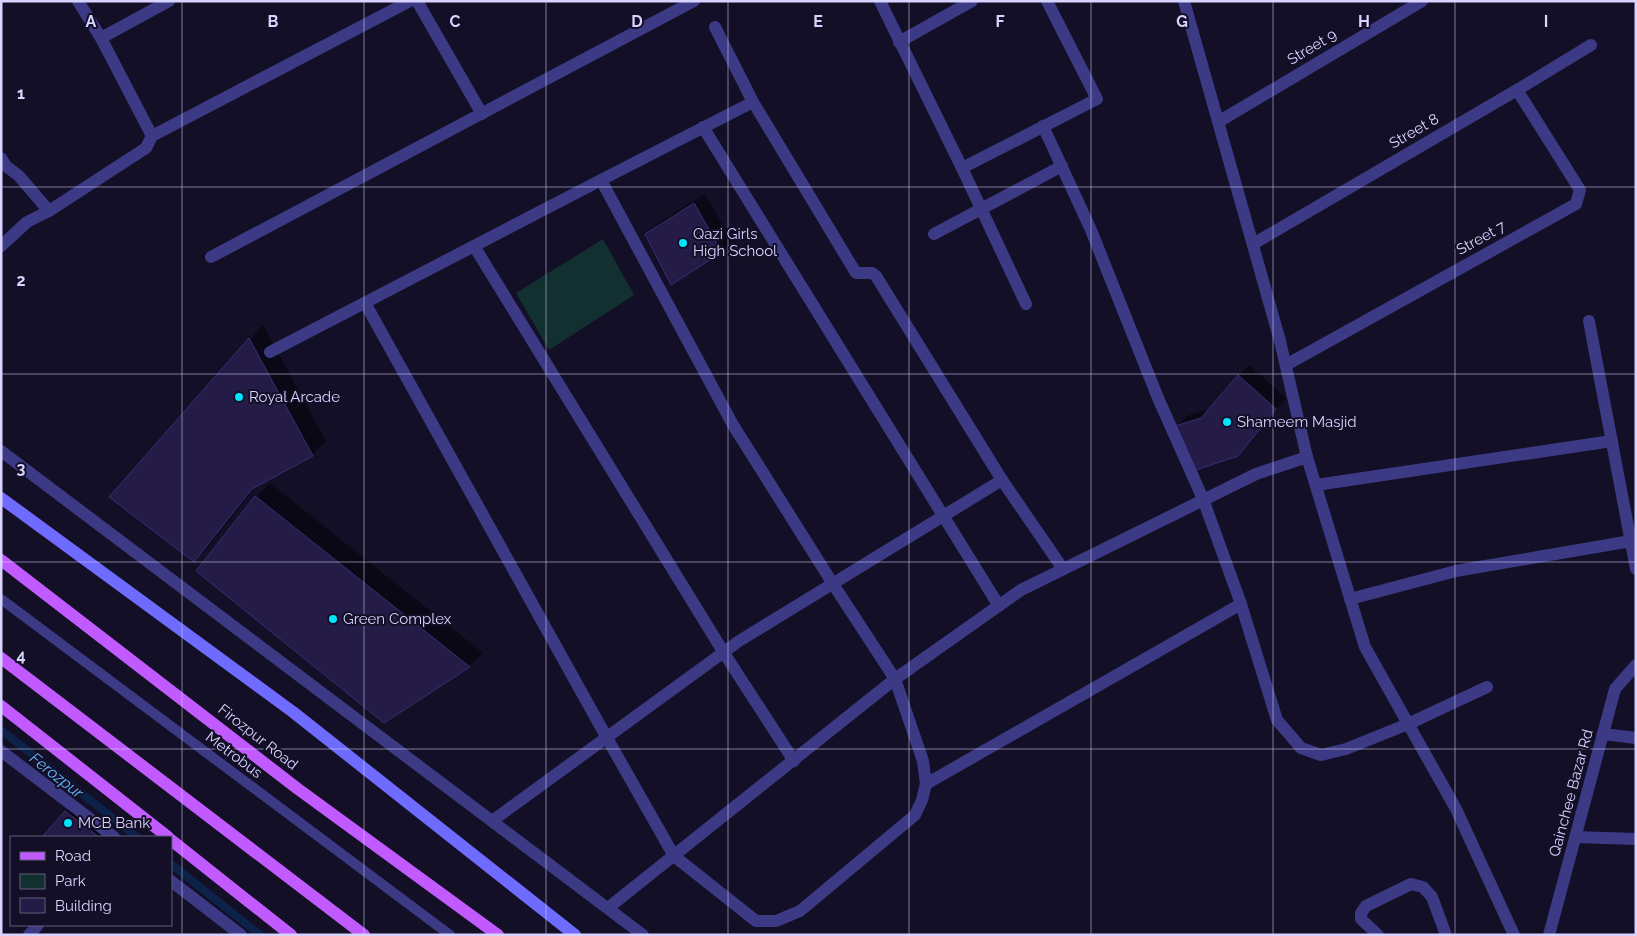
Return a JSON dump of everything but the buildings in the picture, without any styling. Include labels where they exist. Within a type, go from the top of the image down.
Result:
[{"type":"main road","points":[[1,498],[293,712],[576,935]]},
{"type":"main road","name":"Firozpur Road","points":[[1,560],[298,789],[498,935]]},
{"type":"main road","points":[[1,658],[364,935]]},
{"type":"main road","points":[[1,706],[167,836]]},
{"type":"main road","points":[[172,841],[291,935]]},
{"type":"street","points":[[78,1],[101,38],[152,136]]},
{"type":"street","points":[[101,38],[169,1]]},
{"type":"street","points":[[1,246],[27,222],[49,211],[146,148],[152,136],[410,1]]},
{"type":"street","points":[[417,1],[482,114]]},
{"type":"street","points":[[210,257],[694,1]]},
{"type":"street","points":[[880,1],[1026,304]]},
{"type":"street","points":[[899,42],[972,1]]},
{"type":"street","points":[[962,168],[1098,99],[1047,1]]},
{"type":"street","points":[[1185,1],[1286,366],[1307,457],[1365,647],[1456,809],[1514,935]]},
{"type":"street","name":"Street 9","points":[[1218,122],[1422,1]]},
{"type":"street","points":[[715,27],[753,102],[856,273],[872,273],[876,276],[1002,480],[1063,569]]},
{"type":"street","name":"Street 8","points":[[1252,244],[1591,45]]},
{"type":"street","name":"Street 7","points":[[1286,366],[1576,204],[1580,190],[1517,90]]},
{"type":"street","points":[[270,352],[753,102]]},
{"type":"street","points":[[1043,126],[1092,230],[1158,398],[1204,500],[1241,604],[1277,720],[1301,748],[1321,754],[1346,748],[1408,724],[1486,687]]},
{"type":"street","points":[[704,127],[999,606]]},
{"type":"street","points":[[1,158],[6,166],[19,176],[49,211]]},
{"type":"street","points":[[934,234],[1062,166]]},
{"type":"street","points":[[365,303],[674,856],[756,921],[776,921],[800,910],[915,815],[922,800],[926,784],[923,761],[895,679],[733,425],[601,180]]},
{"type":"street","points":[[474,246],[724,653],[794,760]]},
{"type":"street","points":[[1590,321],[1636,569]]},
{"type":"street","points":[[1316,485],[1612,441]]},
{"type":"street","points":[[1,451],[643,935]]},
{"type":"street","points":[[608,908],[895,679],[1021,590],[1256,474],[1307,457]]},
{"type":"street","points":[[492,821],[740,641],[1002,480]]},
{"type":"street","points":[[1350,599],[1456,571],[1631,542]]},
{"type":"street","points":[[926,784],[1241,604]]},
{"type":"street","name":"Qainchee Bazar Rd","points":[[1549,935],[1615,689],[1636,665]]},
{"type":"street","points":[[1603,734],[1636,738]]},
{"type":"street","points":[[1,751],[112,836]]},
{"type":"street","points":[[1576,837],[1636,839]]},
{"type":"street","points":[[172,882],[233,933]]},
{"type":"street","points":[[1378,935],[1361,919],[1361,913],[1366,906],[1411,884],[1424,888],[1432,898],[1446,935]]},
{"type":"lane","name":"Metrobus","points":[[1,599],[450,935]]},
{"type":"green space","points":[[603,239],[634,295],[549,350],[516,293]]},
{"type":"waterway","name":"Ferozpur","points":[[1,730],[136,836]]},
{"type":"waterway","name":"Ferozpur","points":[[172,865],[260,935]]},
{"type":"place","name":"Qazi Girls High School","points":[[683,243]]},
{"type":"place","name":"Royal Arcade","points":[[239,397]]},
{"type":"place","name":"Shameem Masjid","points":[[1227,422]]},
{"type":"place","name":"Green Complex","points":[[333,619]]},
{"type":"place","name":"MCB Bank","points":[[68,823]]}]
